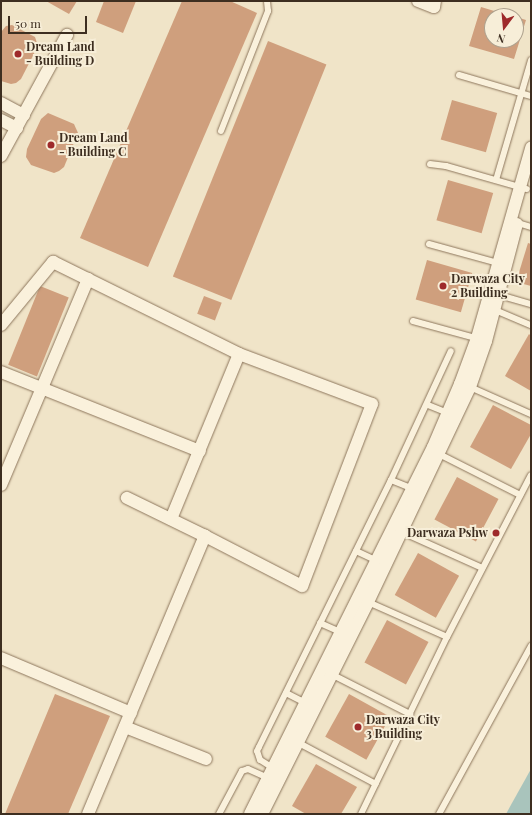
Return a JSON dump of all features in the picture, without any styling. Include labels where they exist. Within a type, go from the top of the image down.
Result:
[{"type":"street","points":[[418,1],[434,7],[435,1]]},
{"type":"street","points":[[1,156],[67,35]]},
{"type":"street","points":[[1,103],[24,115]]},
{"type":"street","points":[[1,120],[17,128]]},
{"type":"street","points":[[250,814],[413,489],[495,310],[518,223],[531,148]]},
{"type":"street","points":[[262,814],[368,602],[470,387],[482,340],[498,263],[523,188],[531,176]]},
{"type":"street","points":[[1,325],[53,262],[239,354],[372,404],[302,586],[127,498]]},
{"type":"street","points":[[1,485],[88,278]]},
{"type":"street","points":[[171,519],[239,354]]},
{"type":"street","points":[[1,372],[200,451]]},
{"type":"street","points":[[88,814],[205,536]]},
{"type":"street","points":[[1,658],[131,713]]},
{"type":"street","points":[[125,727],[206,759]]},
{"type":"lane","points":[[221,131],[268,11],[267,1]]},
{"type":"lane","points":[[496,180],[531,60]]},
{"type":"lane","points":[[458,75],[531,96]]},
{"type":"lane","points":[[430,164],[446,166],[523,188]]},
{"type":"lane","points":[[518,223],[531,227]]},
{"type":"lane","points":[[429,244],[498,263]]},
{"type":"lane","points":[[499,295],[531,304]]},
{"type":"lane","points":[[495,310],[531,325]]},
{"type":"lane","points":[[413,320],[482,340]]},
{"type":"lane","points":[[271,773],[260,760],[257,751],[428,405],[451,351]]},
{"type":"lane","points":[[470,387],[531,414]]},
{"type":"lane","points":[[428,405],[448,413]]},
{"type":"lane","points":[[439,454],[520,495]]},
{"type":"lane","points":[[361,814],[447,637],[531,475]]},
{"type":"lane","points":[[391,480],[413,489]]},
{"type":"lane","points":[[402,532],[482,568]]},
{"type":"lane","points":[[356,551],[377,561]]},
{"type":"lane","points":[[368,602],[447,637]]},
{"type":"lane","points":[[320,623],[342,633]]},
{"type":"lane","points":[[439,814],[531,646]]},
{"type":"lane","points":[[331,674],[410,714]]},
{"type":"lane","points":[[286,692],[306,703]]},
{"type":"lane","points":[[297,742],[376,784]]},
{"type":"lane","points":[[219,814],[242,771],[248,769],[271,773]]},
{"type":"water","points":[[531,769],[531,814],[506,814],[512,803]]},
{"type":"building","points":[[46,1],[77,1],[69,14]]},
{"type":"building","points":[[104,1],[136,1],[123,33],[96,22]]},
{"type":"building","points":[[182,1],[230,1],[257,13],[148,267],[80,238]]},
{"type":"building","points":[[481,7],[484,8],[484,48],[517,48],[514,59],[469,46]]},
{"type":"building","name":"Dream Land - Building D","points":[[12,25],[35,37],[38,46],[21,79],[16,83],[11,84],[1,81],[1,32],[6,26]]},
{"type":"building","points":[[268,41],[326,65],[231,300],[173,277]]},
{"type":"building","points":[[452,100],[497,113],[486,152],[441,139]]},
{"type":"building","name":"Dream Land - Building C","points":[[48,113],[74,124],[78,133],[64,167],[54,173],[31,165],[26,157],[27,149],[41,119]]},
{"type":"building","points":[[448,180],[493,193],[482,233],[436,220]]},
{"type":"building","name":"Darwaza City 2 Building","points":[[528,243],[531,244],[531,286],[516,282]]},
{"type":"building","name":"Darwaza City 2 Building","points":[[427,260],[472,273],[461,312],[416,299]]},
{"type":"building","points":[[40,286],[69,298],[37,376],[8,365]]},
{"type":"building","points":[[204,296],[222,303],[215,321],[197,314]]},
{"type":"building","points":[[529,334],[531,336],[531,391],[505,376]]},
{"type":"building","points":[[493,405],[531,425],[531,434],[511,469],[470,447]]},
{"type":"building","points":[[457,477],[498,499],[476,541],[434,519]]},
{"type":"building","points":[[418,553],[459,576],[436,618],[395,595]]},
{"type":"building","name":"Darwaza City 3 Building","points":[[387,620],[428,642],[406,684],[364,662]]},
{"type":"building","points":[[55,694],[110,716],[68,814],[5,814]]},
{"type":"building","name":"Darwaza City 3 Building","points":[[349,694],[390,717],[366,760],[325,737]]},
{"type":"building","points":[[316,764],[357,787],[341,814],[306,814],[292,806]]},
{"type":"place","name":"Dream Land - Building D","points":[[18,54]]},
{"type":"place","name":"Dream Land - Building C","points":[[51,145]]},
{"type":"place","name":"Darwaza City 2 Building","points":[[443,286]]},
{"type":"place","name":"Darwaza Pshw","points":[[496,533]]},
{"type":"place","name":"Darwaza City 3 Building","points":[[358,727]]}]
